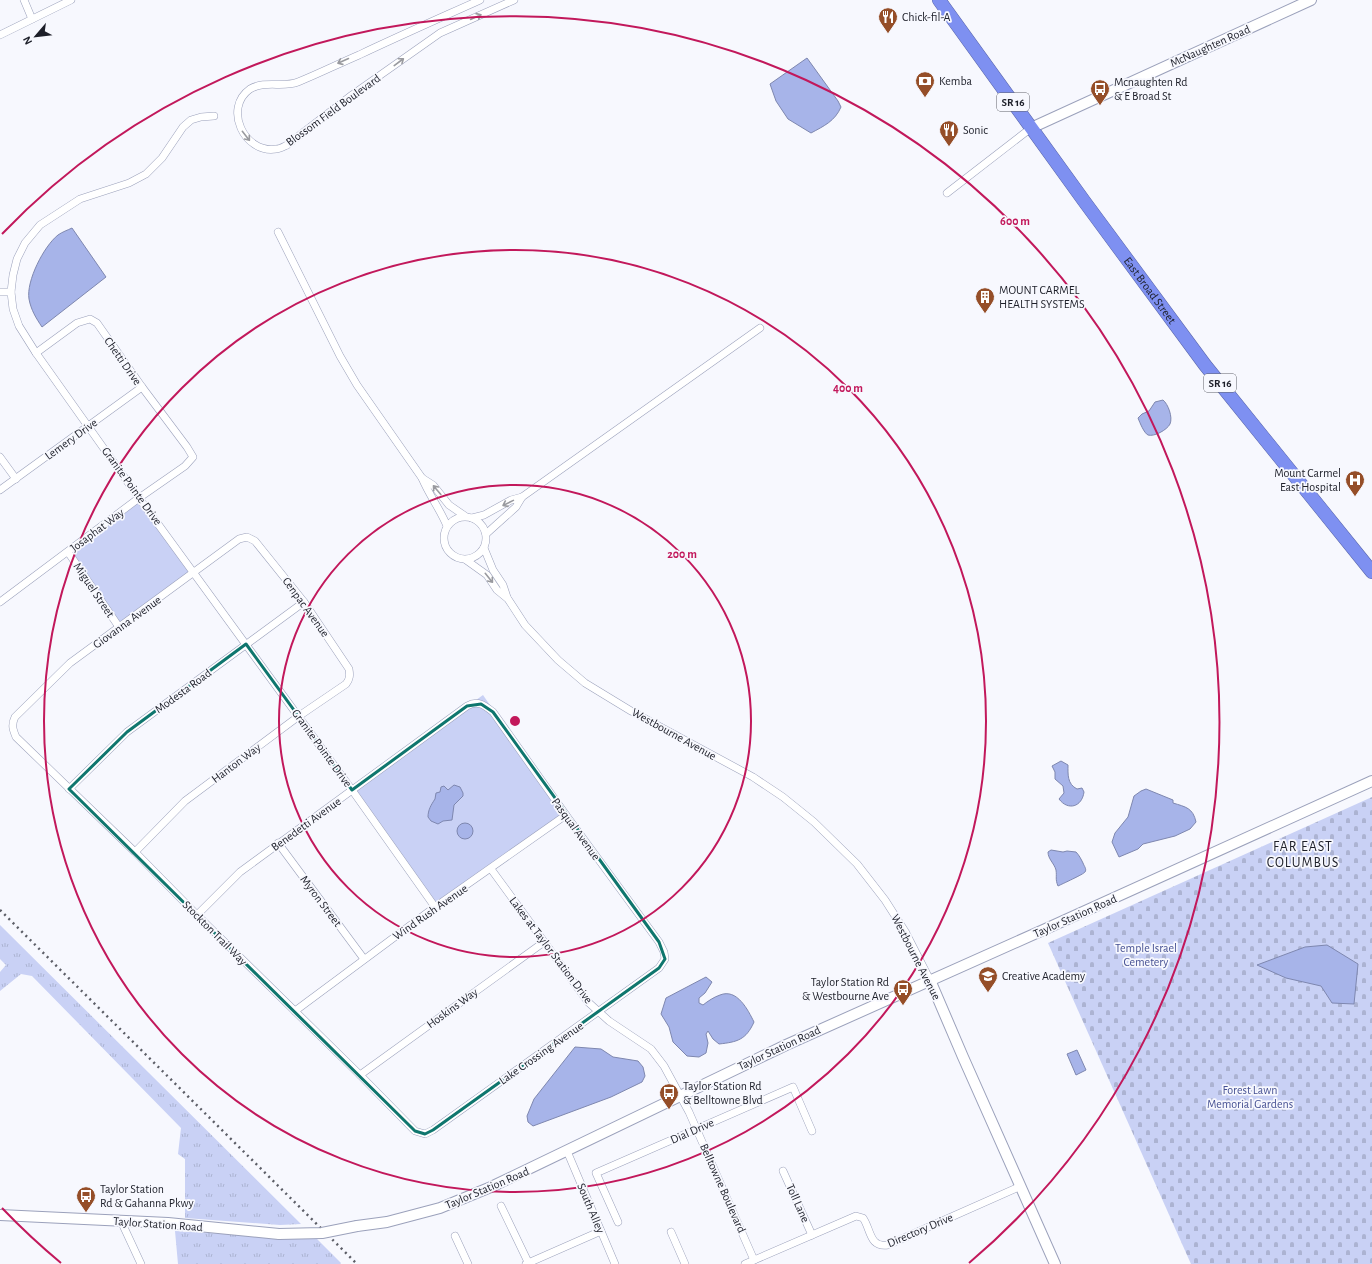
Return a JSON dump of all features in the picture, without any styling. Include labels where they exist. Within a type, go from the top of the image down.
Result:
[{"type":"highway","name":"East Broad Street","points":[[939,0],[1203,361],[1371,570]]},
{"type":"main road","name":"McNaughten Road","points":[[1032,128],[1311,0]]},
{"type":"main road","name":"Taylor Station Road","points":[[0,1215],[168,1223],[279,1234],[322,1233],[387,1222],[440,1208],[491,1187],[786,1045],[1372,781]]},
{"type":"main road","name":"Westbourne Avenue","points":[[930,980],[1055,1264]]},
{"type":"street","points":[[24,0],[32,19]]},
{"type":"street","points":[[0,35],[71,0]]},
{"type":"street","name":"Blossom Field Boulevard","points":[[480,0],[296,83],[262,85],[250,89],[241,99],[238,113],[238,123],[242,131],[251,142],[261,148],[278,149],[287,145],[352,95],[440,33],[514,0]]},
{"type":"street","name":"Granite Pointe Drive","points":[[214,116],[201,117],[192,120],[183,127],[162,158],[146,174],[129,183],[80,199],[40,226],[25,243],[17,259],[13,275],[13,309],[19,326],[36,353],[139,498],[195,572],[299,716],[435,907]]},
{"type":"street","name":"McNaughten Road","points":[[947,193],[1032,128]]},
{"type":"street","points":[[278,232],[340,356],[357,385],[422,478],[427,491],[440,510],[447,526]]},
{"type":"street","points":[[0,292],[12,292]]},
{"type":"street","name":"Chetti Drive","points":[[36,353],[77,323],[90,319],[97,323],[142,388],[187,447],[192,457]]},
{"type":"street","points":[[422,478],[433,485],[449,505],[469,517],[479,521],[484,527],[486,534],[484,548],[473,558],[466,560],[460,559],[448,552],[443,539],[444,532],[452,521],[458,518],[469,517],[484,515],[511,500],[522,497],[760,328]]},
{"type":"street","name":"Lemery Drive","points":[[0,490],[142,388]]},
{"type":"street","points":[[0,457],[16,479]]},
{"type":"street","name":"Josaphat Way","points":[[0,602],[139,498],[185,466],[192,457]]},
{"type":"street","points":[[486,534],[516,507],[522,497]]},
{"type":"street","name":"Giovanna Avenue","points":[[15,717],[70,663],[239,539],[247,537]]},
{"type":"street","name":"Cenpac Avenue","points":[[247,537],[255,541],[304,602],[349,669],[350,675],[346,684]]},
{"type":"street","name":"Westbourne Avenue","points":[[484,548],[493,570],[503,585],[508,599],[525,625],[558,660],[585,683],[631,711],[753,777],[814,822],[857,864],[885,900],[906,933],[930,980]]},
{"type":"street","name":"Miguel Street","points":[[68,552],[119,628]]},
{"type":"street","name":"Westbourne Avenue","points":[[466,560],[487,575],[497,590],[508,599]]},
{"type":"street","name":"Modesta Road","points":[[70,789],[127,732],[304,602]]},
{"type":"street","name":"Hanton Way","points":[[135,852],[185,801],[299,716],[346,684]]},
{"type":"street","name":"Benedetti Avenue","points":[[197,915],[240,872],[278,843],[467,706],[471,704],[481,704]]},
{"type":"street","name":"Pasqual Avenue","points":[[481,704],[493,712],[658,942],[664,952],[665,959]]},
{"type":"street","name":"Stockton Trail Way","points":[[15,717],[12,722],[16,737],[135,852],[415,1131],[424,1134],[433,1130]]},
{"type":"street","name":"Wind Rush Avenue","points":[[295,1011],[435,907],[566,815]]},
{"type":"street","name":"Myron Street","points":[[278,843],[364,959]]},
{"type":"street","name":"Lakes at Taylor Station Drive","points":[[491,869],[588,1002],[599,1012],[651,1049],[664,1066],[680,1095]]},
{"type":"street","name":"Hoskins Way","points":[[360,1075],[544,942]]},
{"type":"street","name":"Lake Crossing Avenue","points":[[433,1130],[659,968],[665,959]]},
{"type":"street","name":"Dial Drive","points":[[618,1222],[596,1173],[793,1087],[812,1131]]},
{"type":"street","name":"Belltowne Boulevard","points":[[680,1095],[754,1260]]},
{"type":"street","name":"South Alley","points":[[567,1151],[615,1264]]},
{"type":"street","name":"Toll Lane","points":[[783,1171],[812,1235]]},
{"type":"street","name":"Directory Drive","points":[[745,1264],[852,1218],[860,1216],[865,1221],[876,1244],[882,1246],[888,1245],[1021,1186]]},
{"type":"street","points":[[501,1206],[528,1264],[601,1231]]},
{"type":"street","points":[[122,1221],[141,1264]]},
{"type":"street","points":[[671,1232],[685,1264]]},
{"type":"street","points":[[455,1236],[468,1264]]},
{"type":"highlighted area","points":[[246,644],[352,790],[467,706],[481,704],[493,712],[659,942],[665,959],[659,968],[433,1130],[425,1134],[415,1131],[69,789],[127,732]]},
{"type":"green space","points":[[139,498],[195,572],[119,627],[68,552]]},
{"type":"green space","points":[[483,695],[566,815],[435,907],[352,790]]},
{"type":"green space","name":"Forest Lawn Memorial Gardens","points":[[1372,797],[1372,1264],[1191,1264],[1048,943]]},
{"type":"green space","points":[[0,925],[301,1224],[280,1225],[185,1218],[185,1159],[178,1154],[181,1128],[32,976],[21,974],[0,991],[0,972],[6,965],[0,959]]},
{"type":"green space","points":[[175,1231],[282,1237],[315,1237],[341,1263],[178,1264]]},
{"type":"shaded area","points":[[807,58],[841,107],[839,112],[832,120],[811,133],[788,119],[776,101],[770,84]]},
{"type":"shaded area","points":[[72,228],[106,277],[42,327],[34,314],[30,303],[30,283],[37,264],[47,247],[58,235]]},
{"type":"shaded area","points":[[1163,400],[1167,404],[1170,411],[1170,424],[1166,429],[1154,435],[1148,435],[1138,418],[1142,414],[1149,411],[1155,402]]},
{"type":"shaded area","points":[[1061,761],[1068,765],[1071,784],[1077,789],[1082,788],[1084,792],[1081,801],[1074,806],[1066,805],[1059,799],[1064,793],[1063,786],[1055,779],[1055,772],[1052,766]]},
{"type":"shaded area","points":[[454,785],[460,787],[463,796],[454,805],[452,820],[443,821],[438,824],[431,821],[428,817],[436,793],[440,792],[441,787],[444,786],[448,790]]},
{"type":"shaded area","points":[[1146,789],[1173,800],[1173,803],[1188,809],[1195,817],[1196,822],[1190,829],[1175,836],[1143,844],[1138,849],[1119,857],[1112,842],[1115,833],[1128,817],[1134,796]]},
{"type":"shaded area","points":[[465,823],[472,828],[473,831],[468,838],[465,839],[458,834],[457,831],[462,824]]},
{"type":"shaded area","points":[[1051,850],[1076,852],[1086,870],[1085,872],[1058,886],[1056,880],[1056,870],[1048,854]]},
{"type":"shaded area","points":[[1327,945],[1358,964],[1354,1004],[1332,1003],[1321,986],[1286,978],[1257,965],[1305,947]]},
{"type":"shaded area","points":[[706,977],[712,982],[705,993],[699,998],[699,1003],[703,1005],[720,995],[732,995],[741,1001],[754,1022],[748,1033],[740,1039],[731,1042],[719,1044],[713,1039],[708,1031],[706,1034],[708,1043],[706,1053],[699,1057],[687,1056],[673,1042],[669,1027],[661,1014],[666,998]]},
{"type":"shaded area","points":[[575,1047],[601,1049],[613,1057],[638,1061],[643,1067],[645,1076],[642,1082],[611,1097],[533,1126],[528,1122],[527,1116],[534,1099]]},
{"type":"shaded area","points":[[1077,1050],[1086,1070],[1076,1075],[1067,1054]]},
{"type":"railway","points":[[0,910],[357,1264]]},
{"type":"place","name":"Chick-fil-A","points":[[888,34]]},
{"type":"place","name":"Kemba","points":[[925,98]]},
{"type":"place","name":"Mcnaughten Rd & E Broad St","points":[[1100,106]]},
{"type":"place","name":"Sonic","points":[[949,147]]},
{"type":"place","name":"MOUNT CARMEL HEALTH SYSTEMS","points":[[985,314]]},
{"type":"place","name":"Mount Carmel East Hospital","points":[[1355,497]]},
{"type":"place","name":"Creative Academy","points":[[988,993]]},
{"type":"place","name":"Taylor Station Rd & Westbourne Ave","points":[[903,1006]]},
{"type":"place","name":"Taylor Station Rd & Belltowne Blvd","points":[[669,1110]]},
{"type":"place","name":"Taylor Station Rd & Gahanna Pkwy","points":[[86,1213]]},
{"type":"district","name":"FAR EAST COLUMBUS","points":[[1303,856]]},
{"type":"park label","name":"Temple Israel Cemetery","points":[[1146,955]]}]
